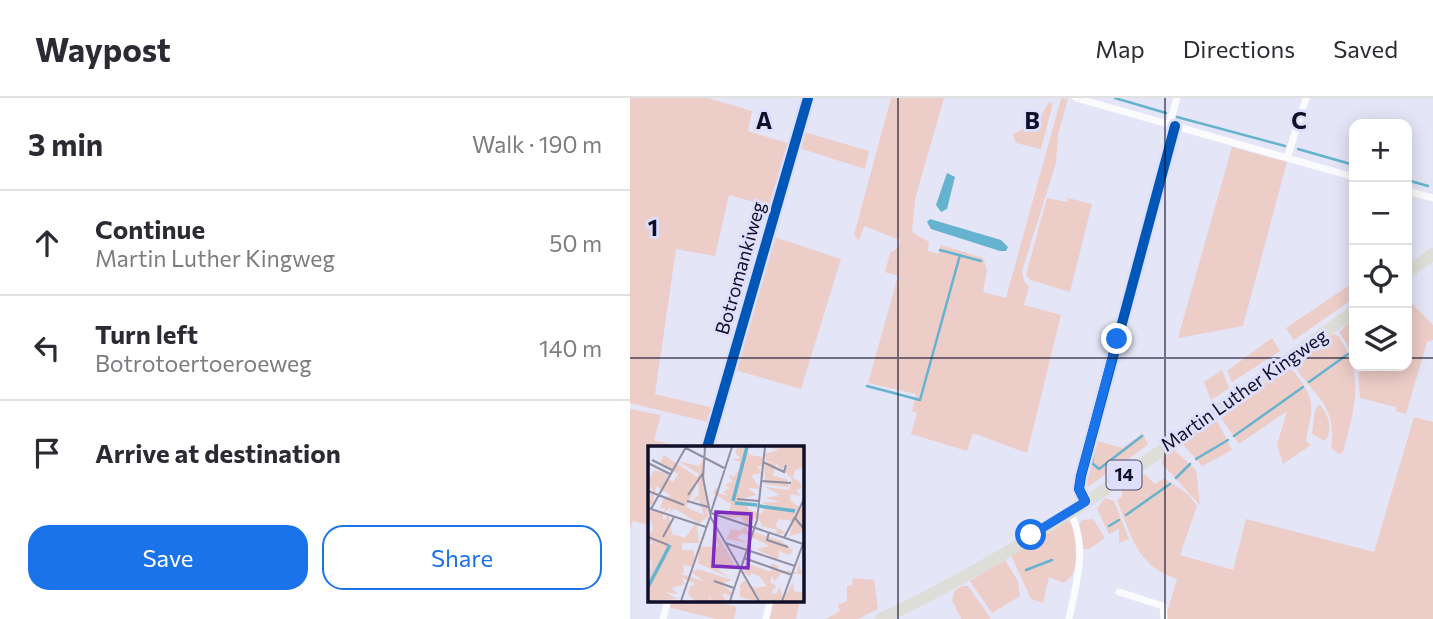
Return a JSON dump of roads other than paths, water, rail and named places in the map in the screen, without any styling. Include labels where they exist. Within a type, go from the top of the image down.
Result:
[{"type":"main road","points":[[1412,269],[1433,254]]},
{"type":"main road","name":"Martin Luther Kingweg","points":[[881,619],[936,592],[1085,502],[1349,315]]},
{"type":"street","name":"Botromankiweg","points":[[707,446],[807,98]]},
{"type":"street","points":[[1076,98],[1349,176]]},
{"type":"street","points":[[1085,502],[1079,489],[1081,476],[1177,98]]},
{"type":"street","points":[[1287,158],[1306,98]]},
{"type":"street","points":[[1412,192],[1433,198]]},
{"type":"street","points":[[1069,511],[1077,524],[1080,572],[1069,619]]},
{"type":"street","points":[[1119,592],[1163,606],[1164,619]]},
{"type":"street","points":[[663,619],[667,602]]},
{"type":"street","points":[[766,619],[770,602]]},
{"type":"water","points":[[947,173],[955,177],[947,209],[941,212],[936,205]]},
{"type":"water","points":[[930,219],[1001,240],[1008,247],[1006,251],[1000,251],[931,229],[927,222]]},
{"type":"waterway","points":[[1115,98],[1166,113]]},
{"type":"waterway","points":[[1177,117],[1285,146]]},
{"type":"waterway","points":[[1298,149],[1349,164]]},
{"type":"waterway","points":[[1412,181],[1428,186]]},
{"type":"waterway","points":[[940,250],[981,261]]},
{"type":"waterway","points":[[867,386],[920,400],[960,255]]},
{"type":"waterway","points":[[1309,382],[1348,354]]},
{"type":"waterway","points":[[1234,436],[1303,387]]},
{"type":"waterway","points":[[1094,451],[1092,463],[1099,469],[1142,436]]},
{"type":"waterway","points":[[1196,459],[1228,440]]},
{"type":"waterway","points":[[1176,478],[1190,464]]},
{"type":"waterway","points":[[1126,515],[1170,484]]},
{"type":"waterway","points":[[1109,526],[1119,520]]},
{"type":"waterway","points":[[1026,570],[1052,560]]}]
